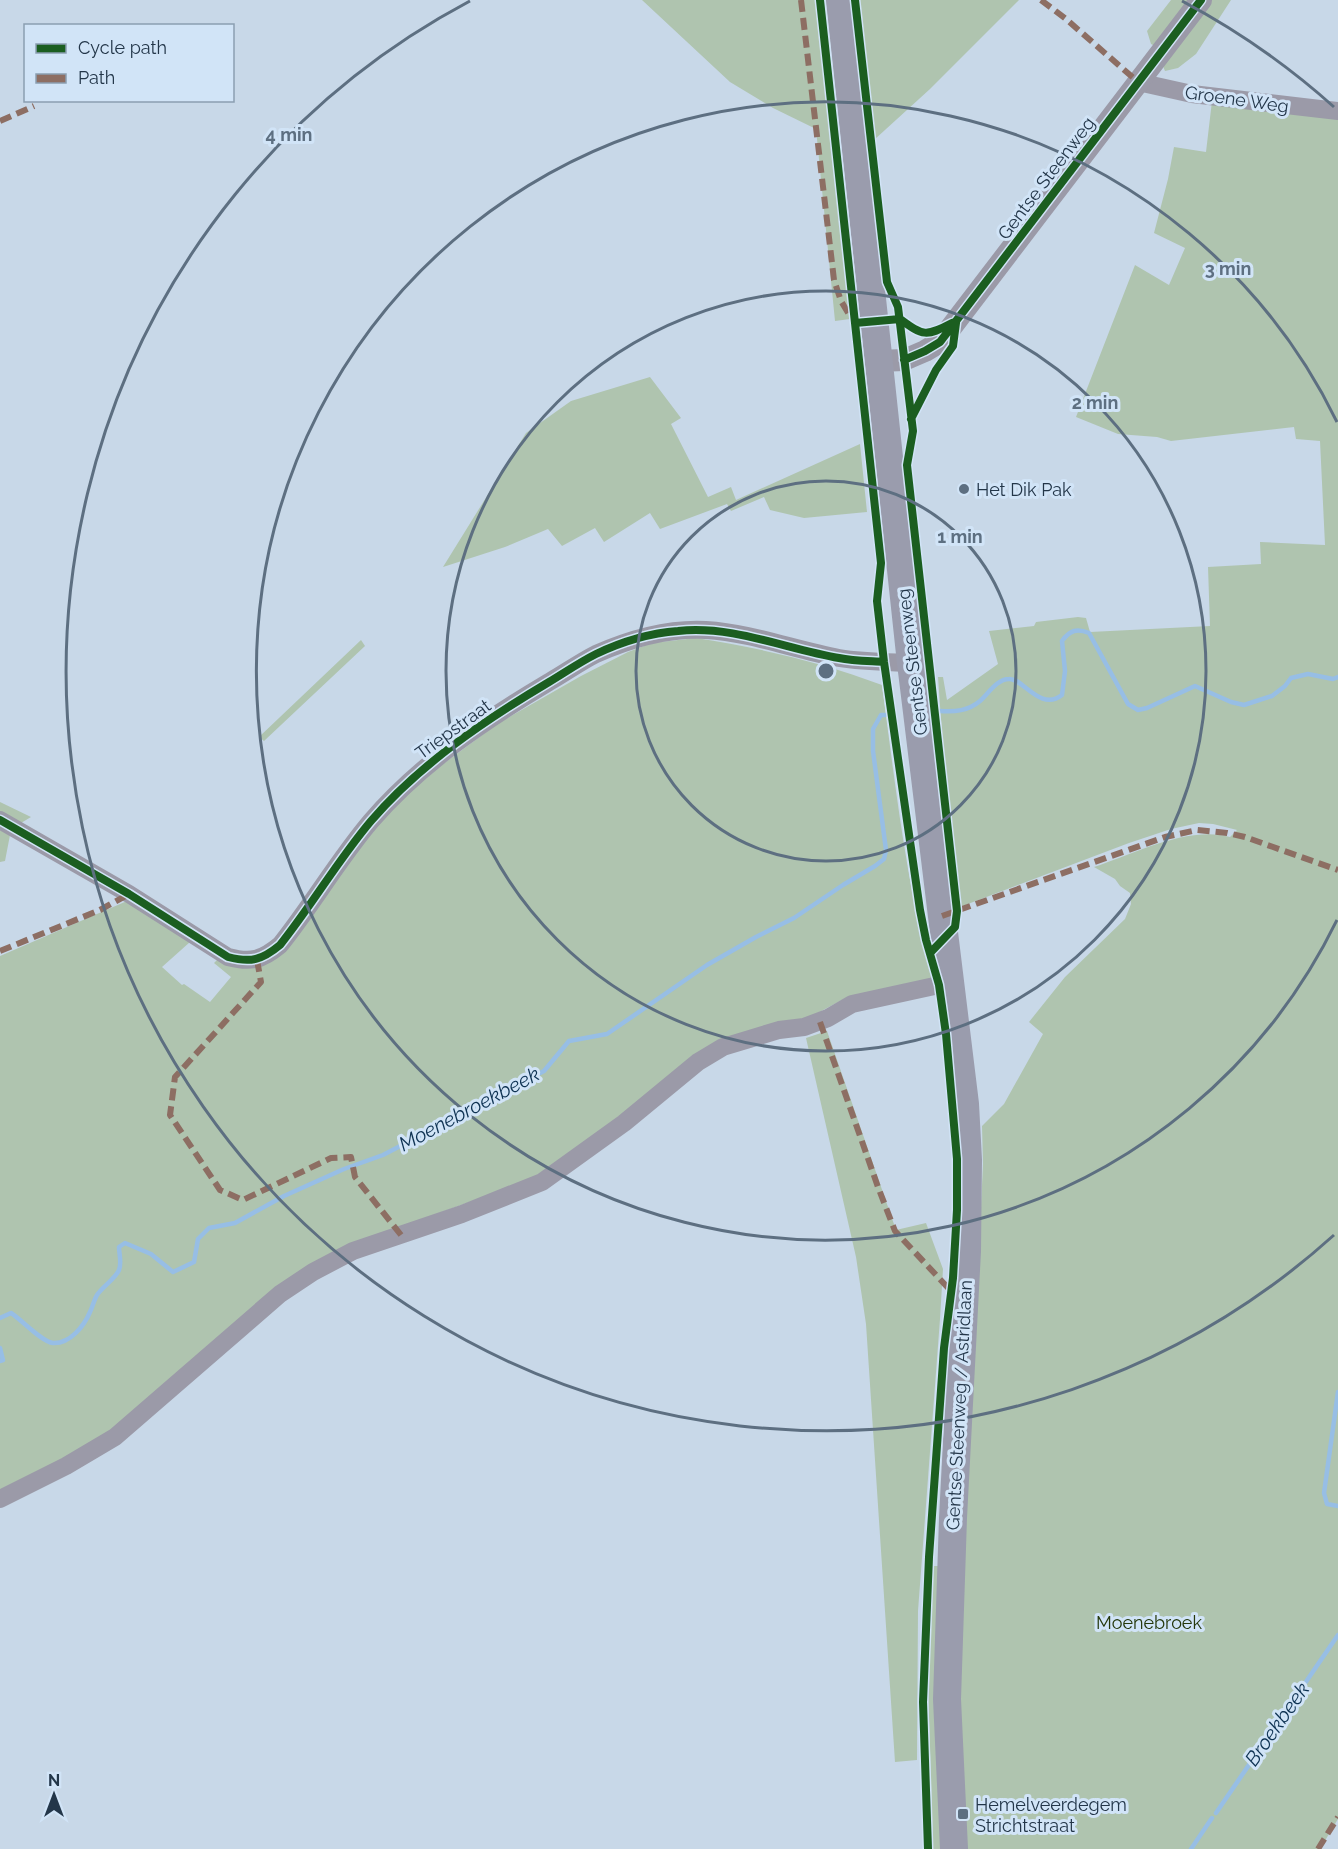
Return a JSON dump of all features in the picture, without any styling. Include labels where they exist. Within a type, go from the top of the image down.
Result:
[{"type":"main road","name":"Gentse Steenweg","points":[[840,0],[911,663],[949,973]]},
{"type":"main road","name":"Gentse Steenweg / Astridlaan","points":[[949,973],[965,1104],[968,1160],[967,1251],[946,1699],[954,1849]]},
{"type":"street","name":"Gentse Steenweg","points":[[878,361],[904,360],[940,342],[1201,0]]},
{"type":"street","name":"Groene Weg","points":[[1137,82],[1192,94],[1338,111]]},
{"type":"street","name":"Triepstraat","points":[[0,820],[129,894],[228,957],[256,960],[280,945],[370,822],[396,793],[459,741],[527,695],[595,654],[649,636],[679,630],[707,630],[751,637],[839,658],[911,663]]},
{"type":"street","points":[[0,1499],[66,1466],[115,1437],[280,1294],[313,1272],[353,1251],[462,1214],[542,1182],[624,1123],[698,1062],[723,1047],[779,1030],[804,1027],[828,1018],[852,1004],[939,985],[949,973]]},
{"type":"green space","points":[[642,0],[816,0],[850,319],[835,321],[816,129],[773,108],[730,82]]},
{"type":"green space","points":[[859,0],[1019,0],[930,89],[874,140]]},
{"type":"green space","points":[[1171,0],[1231,0],[1196,54],[1178,68],[1165,71],[1162,64],[1165,51],[1151,44],[1147,31]]},
{"type":"green space","name":"Moenebroek","points":[[1212,101],[1338,117],[1338,1819],[1320,1849],[964,1849],[959,1674],[983,1164],[982,1126],[1004,1104],[1043,1034],[1029,1022],[1065,977],[1125,919],[1131,904],[1130,893],[1115,879],[1094,867],[1179,838],[1214,834],[1230,837],[1237,830],[1199,823],[1171,829],[960,907],[944,763],[938,677],[943,677],[947,700],[998,664],[989,631],[1034,626],[1036,622],[1086,618],[1090,632],[1210,626],[1208,567],[1261,564],[1260,542],[1325,545],[1320,441],[1296,439],[1294,427],[1171,441],[1157,437],[1118,434],[1076,417],[1135,265],[1169,285],[1185,248],[1154,233],[1174,147],[1206,152]]},
{"type":"green space","points":[[650,377],[681,418],[671,424],[708,497],[731,487],[736,500],[860,444],[867,512],[804,518],[770,510],[764,497],[731,511],[727,504],[660,529],[650,513],[604,542],[595,528],[562,546],[548,529],[505,547],[443,567],[526,433],[571,401]]},
{"type":"green space","points":[[696,638],[790,657],[836,669],[882,685],[908,870],[932,979],[842,1000],[812,1016],[752,1032],[622,1116],[530,1180],[351,1245],[112,1434],[0,1493],[0,956],[127,901],[190,942],[162,967],[182,985],[184,984],[210,1002],[231,977],[214,963],[218,959],[253,966],[356,853],[387,814],[427,776],[497,724],[581,676],[628,652],[652,643]]},
{"type":"green space","points":[[361,640],[365,646],[264,741],[259,737]]},
{"type":"green space","points":[[0,802],[31,817],[21,823],[0,813]]},
{"type":"green space","points":[[0,830],[10,835],[5,861],[0,862]]},
{"type":"green space","points":[[827,1031],[896,1230],[926,1223],[943,1269],[918,1611],[917,1760],[895,1762],[866,1324],[856,1257],[806,1038]]},
{"type":"green space","points":[[933,1566],[943,1566],[946,1849],[933,1849],[928,1685]]},
{"type":"waterway","name":"Moenebroekbeek","points":[[940,711],[956,711],[971,707],[997,684],[1009,679],[1046,700],[1062,695],[1065,671],[1062,641],[1068,634],[1077,630],[1089,633],[1128,704],[1138,710],[1195,686],[1231,702],[1244,705],[1272,696],[1291,678],[1308,674],[1333,679],[1338,677]]},
{"type":"waterway","name":"Moenebroekbeek","points":[[0,1318],[11,1313],[48,1342],[65,1341],[80,1328],[97,1295],[119,1270],[119,1247],[125,1243],[151,1254],[173,1272],[194,1262],[198,1239],[209,1228],[235,1223],[284,1196],[344,1169],[383,1155],[544,1071],[569,1041],[607,1034],[707,965],[794,918],[875,866],[884,859],[886,850],[873,751],[873,729],[881,715],[885,715]]},
{"type":"waterway","name":"Moenebroekbeek","points":[[0,1348],[3,1360],[0,1361]]},
{"type":"waterway","name":"Broekbeek","points":[[1338,1392],[1324,1493],[1327,1504],[1338,1506]]},
{"type":"waterway","name":"Broekbeek","points":[[1216,1813],[1338,1635]]},
{"type":"waterway","name":"Broekbeek","points":[[1191,1849],[1212,1818]]},
{"type":"marked path","points":[[801,0],[834,280],[841,301],[850,316]]},
{"type":"marked path","points":[[1041,0],[1138,82]]},
{"type":"marked path","points":[[0,121],[34,106]]},
{"type":"marked path","points":[[942,916],[1165,837],[1197,830],[1245,837],[1338,870]]},
{"type":"marked path","points":[[0,951],[100,910],[129,894]]},
{"type":"marked path","points":[[257,960],[261,982],[175,1077],[170,1115],[220,1190],[243,1200],[331,1158],[351,1157],[355,1177],[401,1235]]},
{"type":"marked path","points":[[820,1022],[895,1231],[951,1291]]},
{"type":"marked path","points":[[1318,1849],[1338,1817]]},
{"type":"cycle path","points":[[820,0],[881,563],[877,601],[884,662],[920,910],[939,985],[946,1034],[957,1159],[953,1278],[944,1348],[929,1557],[923,1702],[928,1849]]},
{"type":"cycle path","points":[[855,0],[887,282],[898,307],[913,431],[907,465],[957,911],[955,927],[930,953]]},
{"type":"cycle path","points":[[904,360],[940,342],[1201,0]]},
{"type":"cycle path","points":[[855,323],[900,319],[914,329],[925,333],[936,331],[952,323]]},
{"type":"cycle path","points":[[911,419],[936,370],[953,346],[956,323]]},
{"type":"cycle path","points":[[0,820],[129,894],[228,957],[243,960],[256,959],[280,945],[359,836],[410,781],[477,728],[596,654],[647,636],[699,630],[719,631],[844,659],[884,662]]},
{"type":"place","name":"Het Dik Pak","points":[[964,489]]},
{"type":"place","name":"Hemelveerdegem Strichtstraat","points":[[963,1814]]}]
